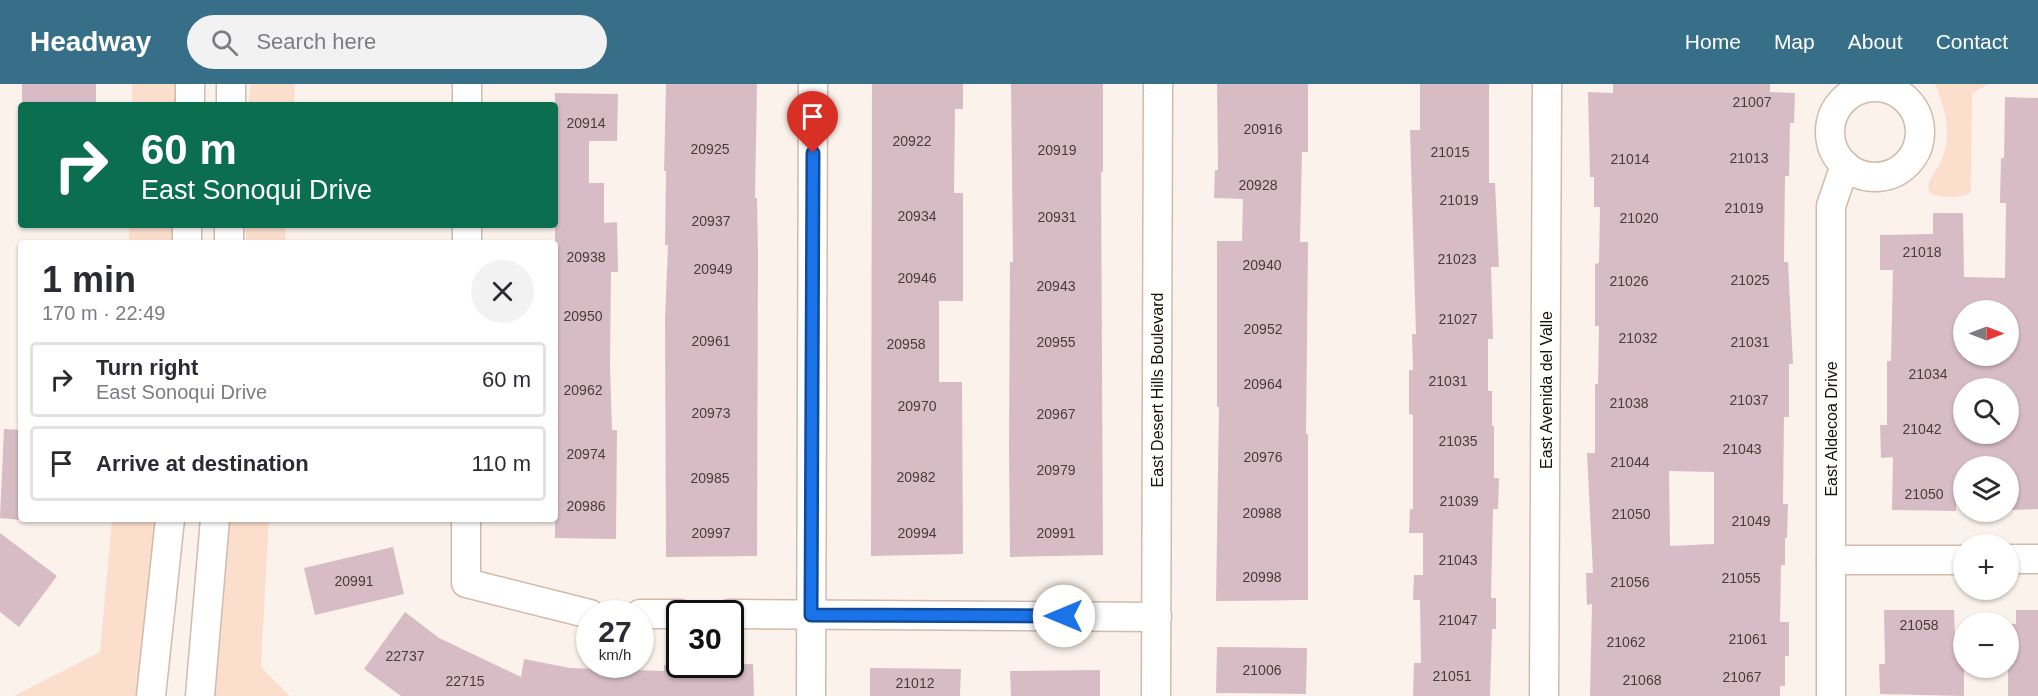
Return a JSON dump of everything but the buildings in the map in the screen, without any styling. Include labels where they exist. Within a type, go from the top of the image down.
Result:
[{"type":"street","points":[[190,84],[190,102]]},
{"type":"street","points":[[231,84],[231,102]]},
{"type":"street","points":[[467,84],[467,102]]},
{"type":"street","points":[[811,696],[813,84]]},
{"type":"street","name":"East Desert Hills Boulevard","points":[[1156,696],[1158,84]]},
{"type":"street","name":"East Avenida del Valle","points":[[1544,696],[1547,84]]},
{"type":"street","name":"East Aldecoa Drive","points":[[1831,696],[1832,206],[1845,165]]},
{"type":"street","points":[[151,696],[170,522]]},
{"type":"street","points":[[200,696],[215,522]]},
{"type":"street","points":[[466,522],[466,584],[576,611]]},
{"type":"street","points":[[2019,560],[2038,559]]},
{"type":"street","points":[[1831,560],[1953,560]]},
{"type":"street","points":[[744,614],[1156,617]]},
{"type":"shaded area","points":[[132,84],[177,84],[177,102],[132,102]]},
{"type":"shaded area","points":[[251,84],[295,84],[294,102],[248,102]]},
{"type":"shaded area","points":[[1935,84],[1988,84],[1972,94],[1971,192],[1962,196],[1934,195],[1930,193],[1928,186],[1941,161],[1947,142],[1944,112]]},
{"type":"shaded area","points":[[129,228],[177,228],[176,240],[129,240]]},
{"type":"shaded area","points":[[246,228],[286,228],[285,240],[246,240]]},
{"type":"shaded area","points":[[112,522],[159,522],[140,696],[14,696],[100,652]]},
{"type":"shaded area","points":[[230,522],[269,522],[261,667],[290,696],[212,696]]},
{"type":"route","points":[[813,153],[811,615],[1064,616]]}]
